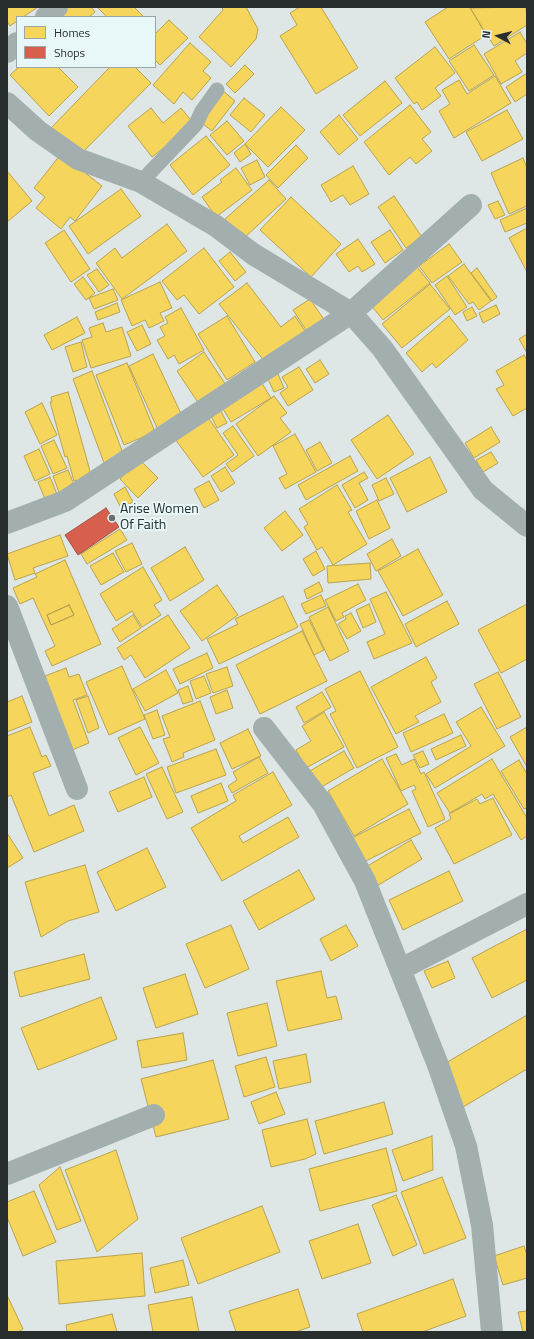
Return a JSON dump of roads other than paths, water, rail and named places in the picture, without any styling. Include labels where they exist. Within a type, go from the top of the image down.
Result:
[{"type":"street","points":[[47,16],[57,7]]},
{"type":"street","points":[[7,52],[16,44]]},
{"type":"street","points":[[7,103],[38,131],[78,159],[142,182],[216,226],[254,254],[351,313],[382,348],[483,490],[527,526]]},
{"type":"street","points":[[7,522],[66,501],[351,313],[471,205]]},
{"type":"street","points":[[7,606],[77,789]]},
{"type":"street","points":[[264,728],[324,804],[365,881],[438,1065],[466,1146],[482,1225],[492,1332]]},
{"type":"street","points":[[401,969],[527,904]]},
{"type":"street","points":[[7,1174],[154,1115]]},
{"type":"lane","points":[[142,182],[196,124],[202,111],[217,90]]},
{"type":"place","name":"Arise Women Of Faith","points":[[112,518]]}]
